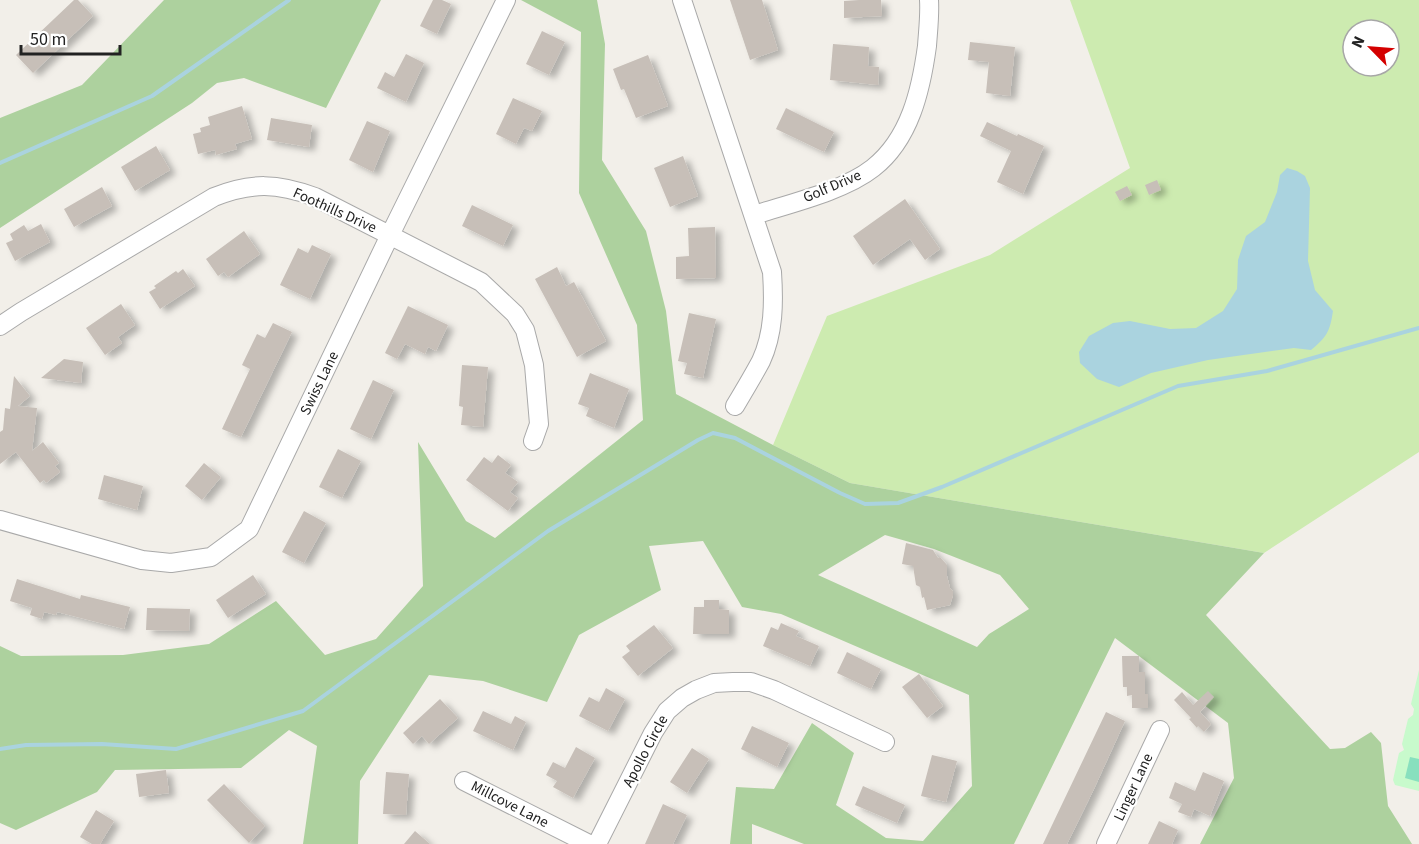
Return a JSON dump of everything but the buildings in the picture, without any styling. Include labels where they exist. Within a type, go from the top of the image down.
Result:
[{"type":"street","name":"Swiss Lane","points":[[0,520],[142,561],[171,564],[211,557],[249,529],[506,0]]},
{"type":"street","points":[[682,0],[772,272],[774,299],[772,325],[762,358],[735,406]]},
{"type":"street","name":"Golf Drive","points":[[754,215],[832,189],[856,178],[873,168],[888,152],[904,131],[923,75],[929,0]]},
{"type":"street","name":"Foothills Drive","points":[[0,326],[206,202],[232,190],[250,186],[284,187],[315,197],[481,282],[515,314],[525,330],[534,365],[539,424],[533,441]]},
{"type":"street","name":"Apollo Circle","points":[[597,844],[653,733],[667,711],[682,698],[714,683],[751,682],[774,690],[885,742]]},
{"type":"street","name":"Linger Lane","points":[[1106,844],[1160,730]]},
{"type":"street","name":"Millcove Lane","points":[[464,781],[589,844]]},
{"type":"green space","points":[[164,0],[381,0],[326,108],[244,78],[217,83],[192,103],[0,228],[0,118],[82,85]]},
{"type":"green space","points":[[521,0],[597,0],[605,44],[602,160],[646,231],[666,311],[676,394],[850,483],[1264,553],[1206,615],[1330,749],[1345,748],[1371,732],[1381,743],[1388,806],[1412,844],[1200,844],[1234,778],[1228,723],[1115,638],[1014,844],[804,844],[752,824],[752,844],[730,844],[736,787],[774,789],[812,723],[854,753],[836,805],[886,838],[923,841],[972,786],[969,695],[781,614],[742,607],[703,541],[649,546],[661,590],[579,635],[547,702],[483,681],[429,675],[360,781],[358,844],[303,844],[317,746],[289,730],[241,768],[115,770],[97,792],[16,830],[0,823],[0,646],[21,656],[123,655],[209,644],[276,601],[325,655],[376,639],[423,586],[418,442],[466,521],[495,538],[643,420],[637,325],[579,193],[581,32]],"holes":[[[885,535],[934,549],[1000,575],[1029,609],[989,634],[977,647],[818,575]]]},
{"type":"green space","points":[[1070,0],[1419,0],[1419,452],[1264,553],[850,483],[773,445],[827,316],[990,255],[1130,168]]},
{"type":"green space","points":[[1419,670],[1419,791],[1395,785],[1393,780],[1399,753],[1404,750],[1402,744],[1408,719],[1413,715],[1414,709],[1411,704]]},
{"type":"green space","points":[[1410,757],[1419,759],[1419,782],[1405,778]]},
{"type":"water","points":[[1287,168],[1305,176],[1310,188],[1308,261],[1315,290],[1333,311],[1327,333],[1311,350],[1294,348],[1208,360],[1151,373],[1119,387],[1097,379],[1080,363],[1079,352],[1089,336],[1113,323],[1130,321],[1170,329],[1196,328],[1223,311],[1237,289],[1238,260],[1246,236],[1265,222],[1277,192],[1280,175]]},
{"type":"waterway","points":[[0,163],[152,96],[289,0]]},
{"type":"waterway","points":[[0,749],[26,745],[102,744],[176,749],[303,711],[548,531],[713,433],[735,438],[865,504],[898,503],[942,487],[1178,386],[1267,371],[1419,328]]}]
